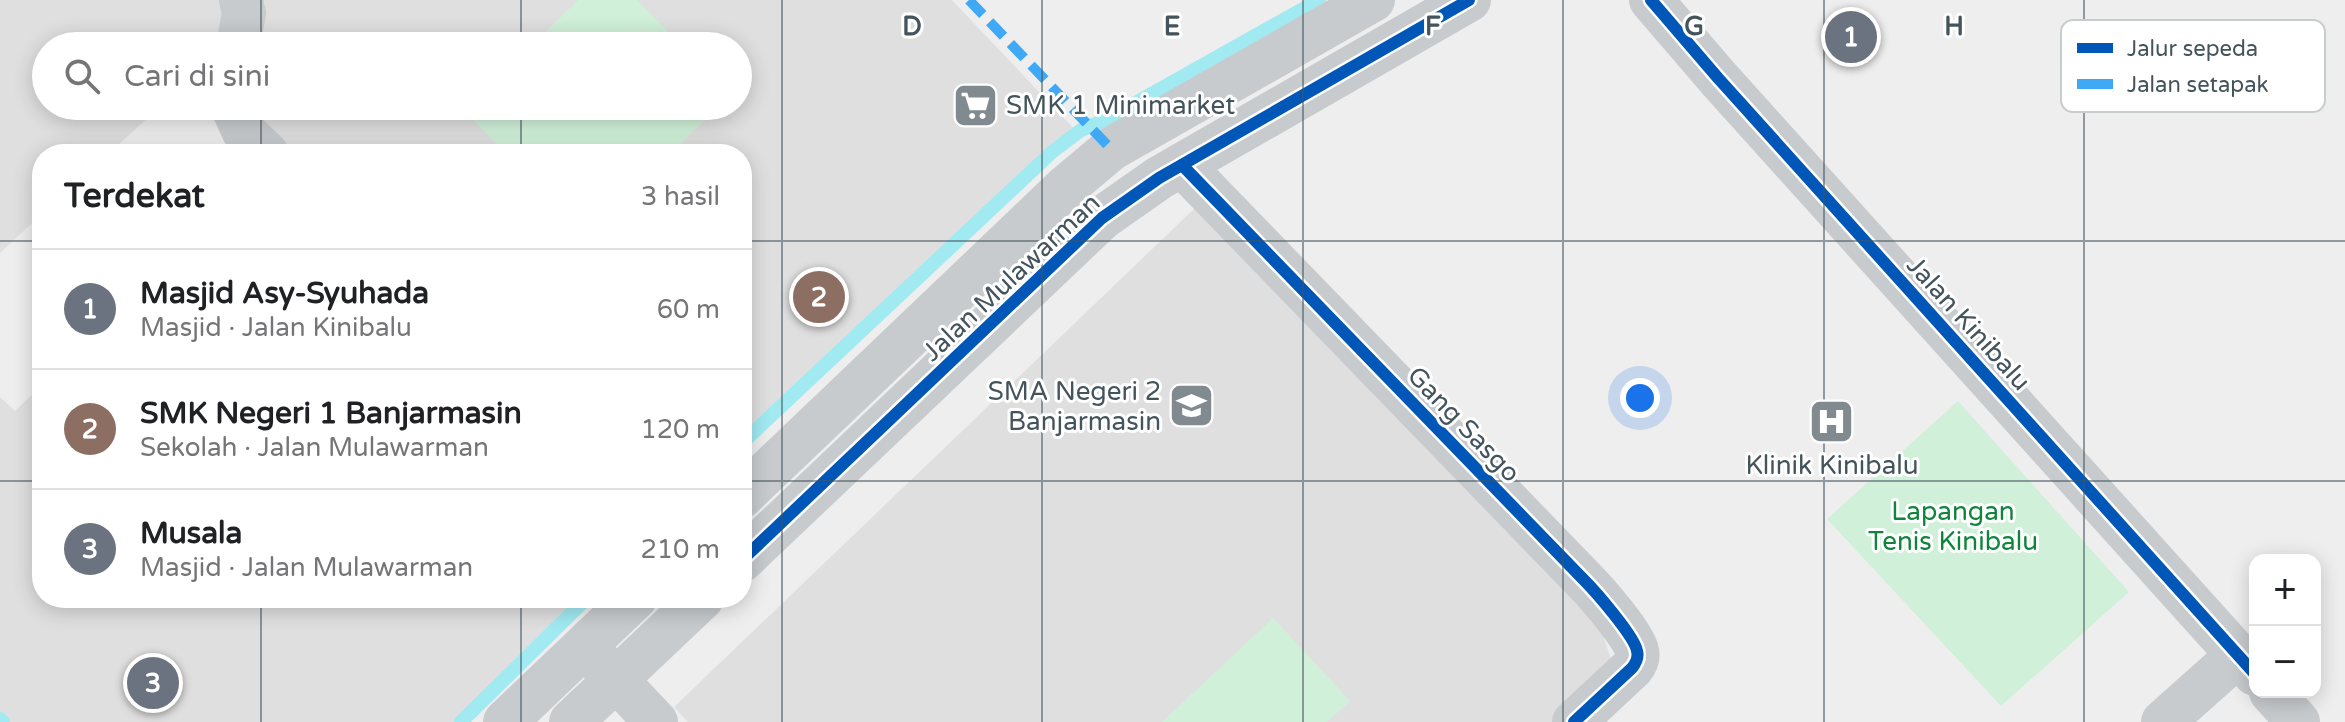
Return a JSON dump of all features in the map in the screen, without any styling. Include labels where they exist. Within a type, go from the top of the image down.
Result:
[{"type":"street","points":[[241,0],[244,13],[241,32]]},
{"type":"street","name":"Jalan Mulawarman","points":[[752,486],[1071,183],[1111,149],[1373,0]]},
{"type":"street","name":"Jalan Mulawarman","points":[[752,550],[1102,218],[1182,165],[1469,0]]},
{"type":"street","name":"Jalan Kinibalu","points":[[1651,0],[2246,665]]},
{"type":"street","points":[[238,120],[244,132],[257,144]]},
{"type":"street","name":"Gang Sasgo","points":[[1182,165],[1604,601],[1629,636],[1637,648],[1637,660],[1632,668],[1574,722]]},
{"type":"street","points":[[1071,183],[1102,218]]},
{"type":"street","points":[[505,722],[624,608]]},
{"type":"street","points":[[571,722],[691,608]]},
{"type":"street","points":[[584,646],[656,722]]},
{"type":"street","points":[[2163,722],[2246,665]]},
{"type":"street","points":[[2276,698],[2298,722]]},
{"type":"shaded area","points":[[0,0],[222,0],[226,9],[220,32],[32,32],[32,120],[146,120],[119,144],[32,144],[32,223],[0,253]]},
{"type":"shaded area","points":[[262,0],[952,0],[1076,131],[752,431],[752,144],[280,144],[260,120],[752,120],[752,32],[258,32],[265,3]]},
{"type":"shaded area","name":"SMA Negeri 2 Banjarmasin","points":[[1197,206],[1594,606],[1613,666],[1553,722],[688,722],[674,707]]},
{"type":"shaded area","points":[[32,395],[32,608],[571,608],[456,722],[10,722],[0,712],[0,397],[15,411]]},
{"type":"green space","points":[[578,0],[637,0],[668,32],[545,32]]},
{"type":"green space","points":[[474,120],[705,120],[680,144],[496,144]]},
{"type":"green space","name":"Lapangan Tenis Kinibalu","points":[[1958,401],[2129,592],[2001,706],[1827,519]]},
{"type":"green space","points":[[1273,618],[1350,701],[1327,722],[1162,722]]},
{"type":"waterway","points":[[752,434],[1052,152],[1081,130],[1105,120],[1319,0]]},
{"type":"waterway","points":[[461,722],[577,608]]},
{"type":"waterway","points":[[0,719],[3,722]]},
{"type":"marked path","points":[[969,0],[1111,149]]},
{"type":"cycle path","points":[[752,550],[1102,218],[1159,178],[1469,0]]},
{"type":"cycle path","points":[[1651,0],[2249,667]]},
{"type":"cycle path","points":[[1182,165],[1584,580],[1623,626],[1635,644],[1638,654],[1636,662],[1574,722]]},
{"type":"place","name":"Masjid Asy-Syuhada","points":[[1851,37]]},
{"type":"place","name":"SMK 1 Minimarket","points":[[975,105]]},
{"type":"place","name":"SMK Negeri 1 Banjarmasin","points":[[819,297]]},
{"type":"place","name":"SMA Negeri 2 Banjarmasin","points":[[1192,406]]},
{"type":"place","name":"Klinik Kinibalu","points":[[1832,422]]},
{"type":"place","name":"Musala","points":[[153,683]]}]
